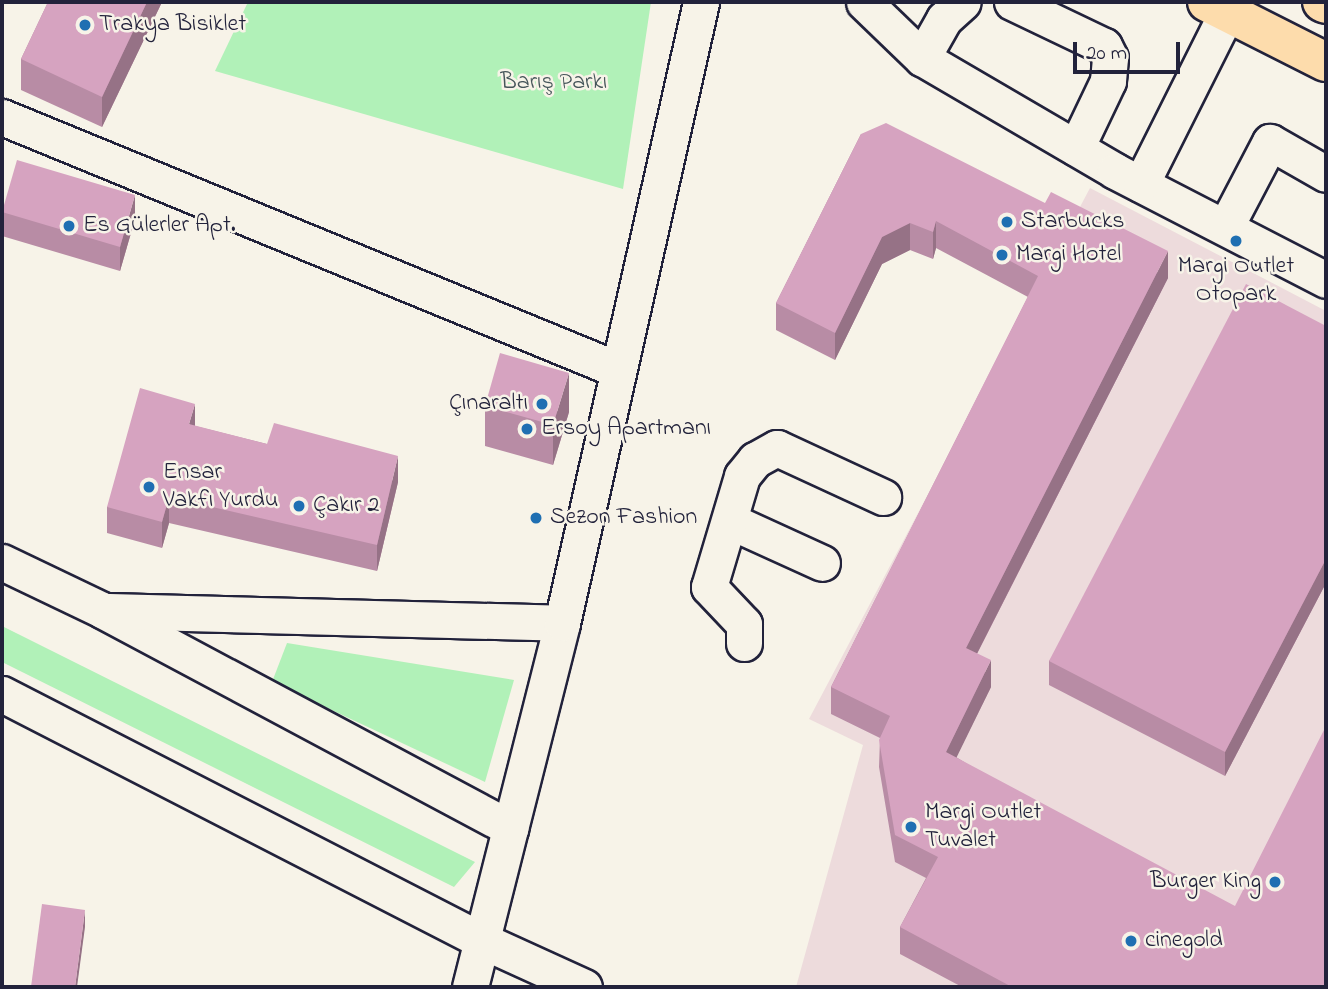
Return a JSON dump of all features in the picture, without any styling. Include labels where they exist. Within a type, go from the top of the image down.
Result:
[{"type":"main road","points":[[1217,7],[1326,62]]},
{"type":"street","points":[[470,987],[562,623],[616,369],[701,2]]},
{"type":"street","points":[[864,2],[922,58],[1141,184],[1326,280]]},
{"type":"street","points":[[922,58],[944,19],[963,2]]},
{"type":"street","points":[[1012,2],[1104,46],[1110,58],[1108,81],[1076,148]]},
{"type":"street","points":[[1141,184],[1217,7]]},
{"type":"street","points":[[2,117],[616,369]]},
{"type":"street","points":[[1226,226],[1270,142],[1326,174]]},
{"type":"street","points":[[744,643],[744,624],[709,587],[742,476],[755,460],[777,448],[883,497]]},
{"type":"street","points":[[730,521],[822,563]]},
{"type":"street","points":[[2,562],[102,610],[511,828]]},
{"type":"street","points":[[102,610],[562,623]]},
{"type":"street","points":[[2,694],[483,941],[584,987]]},
{"type":"shaded area","points":[[1090,188],[1326,311],[1326,987],[796,987],[863,745],[809,719]]},
{"type":"green space","name":"Barış Parkı","points":[[248,2],[651,2],[623,189],[215,71]]},
{"type":"green space","points":[[2,626],[475,862],[454,887],[2,662]]},
{"type":"green space","points":[[287,643],[514,680],[485,782],[272,682]]},
{"type":"building","points":[[48,2],[147,2],[102,97],[21,59]]},
{"type":"building","points":[[886,123],[1045,203],[1051,192],[1168,251],[966,648],[991,660],[946,752],[1235,906],[1326,726],[1326,987],[1012,987],[900,927],[938,857],[895,835],[879,740],[890,716],[831,687],[1038,276],[936,221],[933,232],[910,223],[882,237],[835,333],[776,303],[861,134]]},
{"type":"building","points":[[17,160],[135,195],[120,247],[2,212]]},
{"type":"building","points":[[1246,284],[1326,326],[1326,559],[1225,752],[1049,661]]},
{"type":"building","points":[[500,353],[569,373],[553,425],[485,406]]},
{"type":"building","points":[[140,388],[195,404],[189,424],[267,444],[274,423],[398,456],[377,545],[169,497],[162,522],[107,507]]},
{"type":"building","points":[[42,904],[85,910],[75,987],[31,987]]},
{"type":"place","name":"Trakya Bisiklet","points":[[85,25]]},
{"type":"place","name":"Starbucks","points":[[1007,222]]},
{"type":"place","name":"Es Gülerler Apt.","points":[[69,226]]},
{"type":"place","name":"Margi Outlet Otopark","points":[[1236,241]]},
{"type":"place","name":"Margi Hotel","points":[[1002,255]]},
{"type":"place","name":"Çınaraltı","points":[[542,404]]},
{"type":"place","name":"Ersoy Apartmanı","points":[[527,429]]},
{"type":"place","name":"Ensar Vakfı Yurdu","points":[[149,487]]},
{"type":"place","name":"Çakır 2","points":[[299,506]]},
{"type":"place","name":"Sezon Fashion","points":[[536,518]]},
{"type":"place","name":"Margi Outlet Tuvalet","points":[[911,827]]},
{"type":"place","name":"Burger King","points":[[1275,882]]},
{"type":"place","name":"cinegold","points":[[1131,941]]}]
